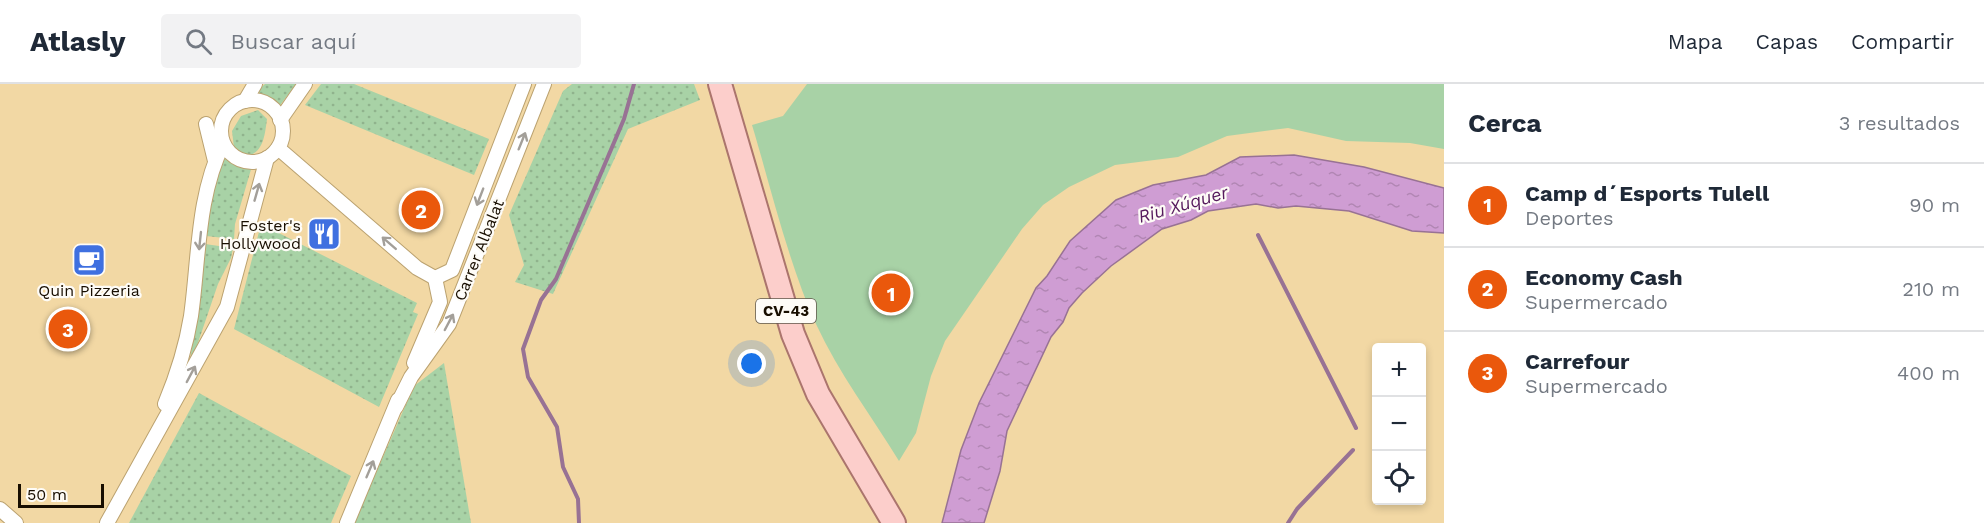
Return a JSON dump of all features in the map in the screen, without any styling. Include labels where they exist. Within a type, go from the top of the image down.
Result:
[{"type":"main road","name":"CV-43","points":[[719,85],[793,334],[818,394],[894,523]]},
{"type":"street","points":[[245,101],[255,84]]},
{"type":"street","points":[[280,120],[305,84]]},
{"type":"street","name":"Carrer Albalat","points":[[347,523],[440,302],[435,278],[452,270],[524,84]]},
{"type":"street","name":"Carrer Albalat","points":[[396,407],[411,377],[448,324],[544,84]]},
{"type":"street","points":[[107,523],[227,307],[273,153],[282,139],[280,120],[276,112],[262,102],[245,101],[235,105],[223,118],[221,127],[223,144],[215,161],[204,199],[186,345],[151,443]]},
{"type":"street","points":[[206,124],[215,161]]},
{"type":"street","points":[[223,144],[237,159],[248,162],[273,153]]},
{"type":"street","points":[[273,153],[417,268],[435,278]]},
{"type":"street","points":[[0,509],[16,523]]},
{"type":"green space","points":[[265,84],[296,84],[278,108],[256,92]]},
{"type":"green space","points":[[321,84],[354,84],[489,139],[474,175],[305,105]]},
{"type":"green space","points":[[572,84],[694,84],[700,100],[628,129],[553,294],[515,282],[524,265],[509,215],[563,91]]},
{"type":"green space","points":[[807,84],[1444,84],[1444,149],[1410,143],[1346,141],[1288,128],[1227,136],[1178,157],[1115,165],[1069,187],[1043,205],[1022,229],[945,341],[931,376],[916,433],[899,461],[845,377],[816,324],[789,252],[752,125],[783,116]]},
{"type":"green space","points":[[258,110],[267,119],[264,136],[257,151],[246,156],[234,148],[232,131],[241,116]]},
{"type":"green space","points":[[222,158],[252,166],[235,224],[234,239],[206,236],[214,174]]},
{"type":"green space","points":[[261,224],[417,303],[413,312],[418,314],[379,407],[234,329]]},
{"type":"green space","points":[[205,244],[233,248],[189,369]]},
{"type":"green space","points":[[444,363],[471,523],[354,523],[414,386]]},
{"type":"green space","points":[[199,393],[351,476],[331,523],[129,523]]},
{"type":"water","name":"Riu Xúquer","points":[[1294,155],[1364,167],[1444,188],[1444,233],[1412,231],[1349,211],[1296,206],[1278,208],[1256,204],[1208,211],[1191,220],[1162,229],[1111,266],[1082,293],[1069,308],[1063,322],[1051,337],[1007,431],[1000,471],[984,523],[942,523],[961,450],[979,403],[1036,288],[1047,276],[1070,241],[1116,200],[1153,185],[1206,175],[1240,157]]},
{"type":"waterway","points":[[579,523],[578,499],[563,467],[557,427],[528,377],[523,349],[541,300],[556,279],[624,119],[634,84]]},
{"type":"waterway","points":[[1258,235],[1356,428]]},
{"type":"waterway","points":[[1288,523],[1297,509],[1353,450]]},
{"type":"place","name":"Economy Cash","points":[[421,210]]},
{"type":"place","name":"Foster's Hollywood","points":[[324,234]]},
{"type":"place","name":"Quin Pizzeria","points":[[89,260]]},
{"type":"place","name":"Camp d´Esports Tulell","points":[[891,293]]},
{"type":"place","name":"Carrefour","points":[[68,329]]}]
